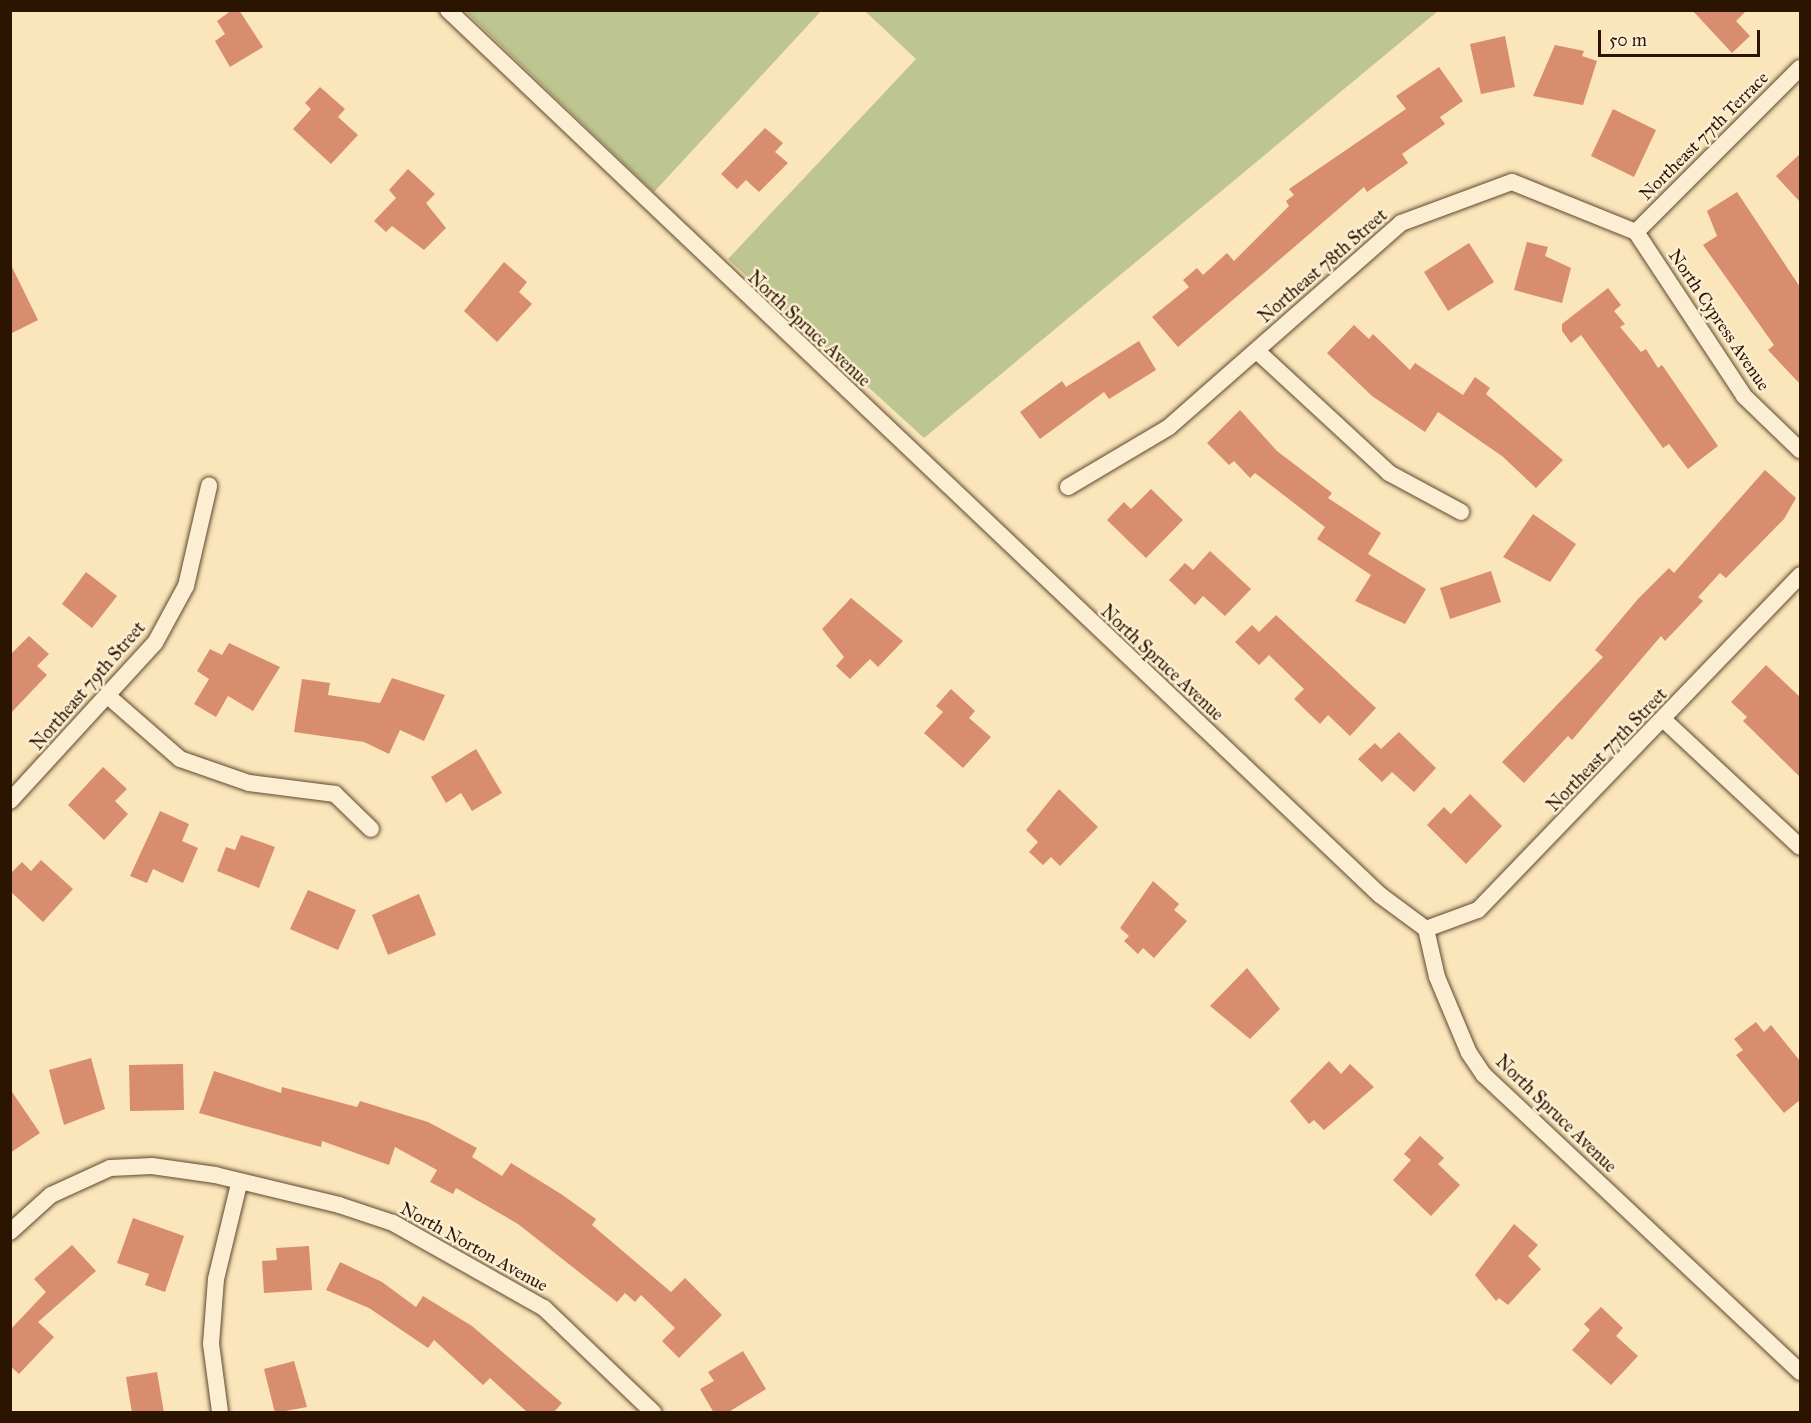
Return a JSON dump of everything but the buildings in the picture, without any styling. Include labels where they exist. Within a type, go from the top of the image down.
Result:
[{"type":"street","name":"North Spruce Avenue","points":[[448,10],[1380,895],[1426,929],[1437,977],[1469,1053],[1484,1075],[1800,1371]]},
{"type":"street","name":"Northeast 77th Terrace","points":[[1636,232],[1800,68]]},
{"type":"street","name":"Northeast 78th Street","points":[[1068,487],[1169,427],[1401,223],[1512,182],[1636,232]]},
{"type":"street","name":"North Cypress Avenue","points":[[1636,232],[1744,396],[1800,450]]},
{"type":"street","points":[[1257,351],[1389,473],[1461,512]]},
{"type":"street","name":"Northeast 79th Street","points":[[10,801],[109,697],[155,644],[186,586],[208,486]]},
{"type":"street","name":"Northeast 77th Street","points":[[1426,929],[1478,910],[1664,720],[1800,575]]},
{"type":"street","points":[[109,697],[180,759],[249,783],[335,794],[371,828]]},
{"type":"street","points":[[1664,720],[1800,847]]},
{"type":"street","name":"North Norton Avenue","points":[[10,1232],[51,1195],[111,1168],[152,1166],[339,1205],[393,1223],[476,1267],[543,1308],[611,1367],[653,1413]]},
{"type":"street","points":[[220,1413],[211,1344],[216,1279],[239,1184]]},
{"type":"green space","points":[[465,11],[821,11],[654,192]]},
{"type":"green space","points":[[865,11],[1438,11],[924,438],[728,259],[916,59]]}]
